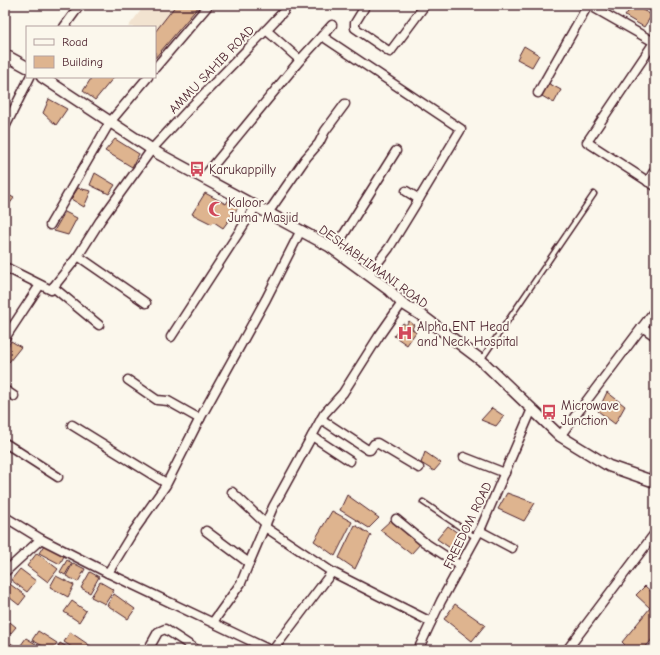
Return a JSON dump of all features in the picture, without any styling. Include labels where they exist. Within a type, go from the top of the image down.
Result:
[{"type":"street","points":[[65,26],[80,5]]},
{"type":"street","name":"AMMU SAHIB ROAD","points":[[53,287],[78,256],[100,221],[152,149],[284,12],[286,5]]},
{"type":"street","points":[[366,5],[355,22],[355,28],[390,52],[425,5]]},
{"type":"street","points":[[538,93],[588,5],[655,41],[587,142],[651,184],[655,169]]},
{"type":"street","points":[[156,67],[206,7]]},
{"type":"street","points":[[203,178],[300,60],[332,25]]},
{"type":"street","points":[[266,30],[300,60]]},
{"type":"street","points":[[322,36],[461,129],[389,248],[368,275]]},
{"type":"street","points":[[5,55],[26,66]]},
{"type":"street","points":[[5,127],[30,78]]},
{"type":"street","name":"DESHABHIMANI ROAD","points":[[44,78],[152,149],[301,230],[334,250],[389,290],[402,303],[424,317],[481,360],[560,436],[609,466],[654,480]]},
{"type":"street","points":[[50,226],[110,122],[147,78]]},
{"type":"street","points":[[268,212],[306,158],[319,143],[325,131],[345,104]]},
{"type":"street","points":[[334,250],[396,151]]},
{"type":"street","points":[[406,191],[419,199]]},
{"type":"street","points":[[171,337],[256,206]]},
{"type":"street","points":[[108,574],[133,532],[166,484],[248,333],[301,230]]},
{"type":"street","points":[[78,256],[146,303]]},
{"type":"street","points":[[5,267],[51,290],[53,287],[100,324]]},
{"type":"street","points":[[5,338],[8,329],[40,285]]},
{"type":"street","points":[[213,622],[241,583],[273,507],[321,419],[343,394],[379,336],[402,303]]},
{"type":"street","points":[[560,436],[655,310]]},
{"type":"street","points":[[642,327],[655,336]]},
{"type":"street","points":[[128,380],[157,400],[168,401],[200,419]]},
{"type":"street","points":[[5,390],[14,396]]},
{"type":"street","name":"FREEDOM ROAD","points":[[418,650],[431,622],[479,533],[532,409]]},
{"type":"street","points":[[321,419],[368,450],[370,450],[374,444],[377,443],[419,468]]},
{"type":"street","points":[[72,425],[166,484]]},
{"type":"street","points":[[312,436],[350,461]]},
{"type":"street","points":[[5,443],[58,477]]},
{"type":"street","points":[[464,457],[505,473]]},
{"type":"street","points":[[232,492],[266,526],[332,572],[431,622]]},
{"type":"street","points":[[5,516],[42,539],[108,574],[271,650],[332,572]]},
{"type":"street","points":[[396,519],[424,542],[461,566]]},
{"type":"street","points":[[206,532],[249,563]]},
{"type":"street","points":[[479,533],[512,548]]},
{"type":"street","points":[[567,650],[655,533]]},
{"type":"street","points":[[5,572],[42,539]]},
{"type":"street","points":[[148,650],[158,632],[165,629],[197,650]]},
{"type":"lane","points":[[481,360],[594,194]]},
{"type":"lane","points":[[423,502],[472,535],[479,533]]},
{"type":"shaded area","points":[[145,5],[202,5],[156,60],[156,26],[129,26]]},
{"type":"building","points":[[176,5],[200,5],[156,57],[156,31]]},
{"type":"building","points":[[633,5],[652,15],[644,27],[625,16]]},
{"type":"building","points":[[524,46],[539,55],[532,67],[517,59]]},
{"type":"building","points":[[91,78],[113,78],[95,100],[83,91]]},
{"type":"building","points":[[548,83],[561,90],[554,103],[542,96]]},
{"type":"building","points":[[49,99],[67,109],[56,125],[43,113]]},
{"type":"building","points":[[115,139],[139,154],[132,167],[105,151]]},
{"type":"building","points":[[95,173],[115,185],[109,194],[90,185]]},
{"type":"building","points":[[78,188],[91,191],[84,207],[71,199]]},
{"type":"building","points":[[5,193],[14,198],[8,206],[5,204]]},
{"type":"building","name":"Kaloor Juma Masjid","points":[[205,193],[226,204],[231,196],[243,201],[223,228],[214,222],[212,224],[192,214]]},
{"type":"building","points":[[65,212],[77,218],[68,235],[54,231]]},
{"type":"building","points":[[409,321],[414,325],[412,329],[416,332],[407,345],[394,336],[403,323],[406,325]]},
{"type":"building","points":[[11,341],[21,347],[9,362],[5,359],[5,351]]},
{"type":"building","points":[[607,392],[625,406],[615,424],[598,411]]},
{"type":"building","points":[[492,408],[504,416],[496,426],[481,420]]},
{"type":"building","points":[[425,452],[441,463],[434,471],[421,463]]},
{"type":"building","points":[[507,493],[535,503],[524,521],[498,509]]},
{"type":"building","points":[[347,495],[379,518],[369,528],[340,510]]},
{"type":"building","points":[[332,511],[352,522],[335,556],[314,541]]},
{"type":"building","points":[[391,520],[421,543],[411,554],[380,530]]},
{"type":"building","points":[[355,525],[371,535],[355,569],[339,558]]},
{"type":"building","points":[[448,526],[462,536],[453,550],[437,539]]},
{"type":"building","points":[[44,545],[64,556],[60,564],[39,553]]},
{"type":"building","points":[[37,553],[58,569],[48,582],[27,566]]},
{"type":"building","points":[[67,560],[72,563],[65,575],[60,572]]},
{"type":"building","points":[[73,563],[85,569],[78,582],[66,576]]},
{"type":"building","points":[[20,569],[36,581],[27,592],[11,580]]},
{"type":"building","points":[[90,572],[99,577],[90,593],[81,588]]},
{"type":"building","points":[[56,576],[74,585],[68,597],[50,587]]},
{"type":"building","points":[[7,582],[26,596],[19,605],[5,594],[5,585]]},
{"type":"building","points":[[100,582],[114,590],[105,604],[91,597]]},
{"type":"building","points":[[645,586],[655,595],[655,636],[643,650],[630,650],[622,642],[650,608],[636,595]]},
{"type":"building","points":[[114,594],[135,609],[128,619],[107,605]]},
{"type":"building","points":[[72,601],[86,611],[79,622],[64,612]]},
{"type":"building","points":[[455,604],[485,625],[472,641],[444,619]]},
{"type":"building","points":[[5,618],[16,627],[5,640]]},
{"type":"building","points":[[38,631],[57,643],[53,650],[50,650],[32,640]]},
{"type":"building","points":[[70,632],[92,647],[90,650],[76,650],[64,642]]},
{"type":"building","points":[[26,638],[44,649],[28,650],[21,645]]},
{"type":"building","points":[[8,641],[20,650],[5,650],[5,645]]},
{"type":"building","points":[[60,643],[72,650],[56,650]]},
{"type":"place","name":"Karukappilly","points":[[197,169]]},
{"type":"place","name":"Kaloor Juma Masjid","points":[[216,209]]},
{"type":"place","name":"Alpha ENT Head and Neck Hospital","points":[[405,333]]},
{"type":"place","name":"Microwave Junction","points":[[549,412]]}]
